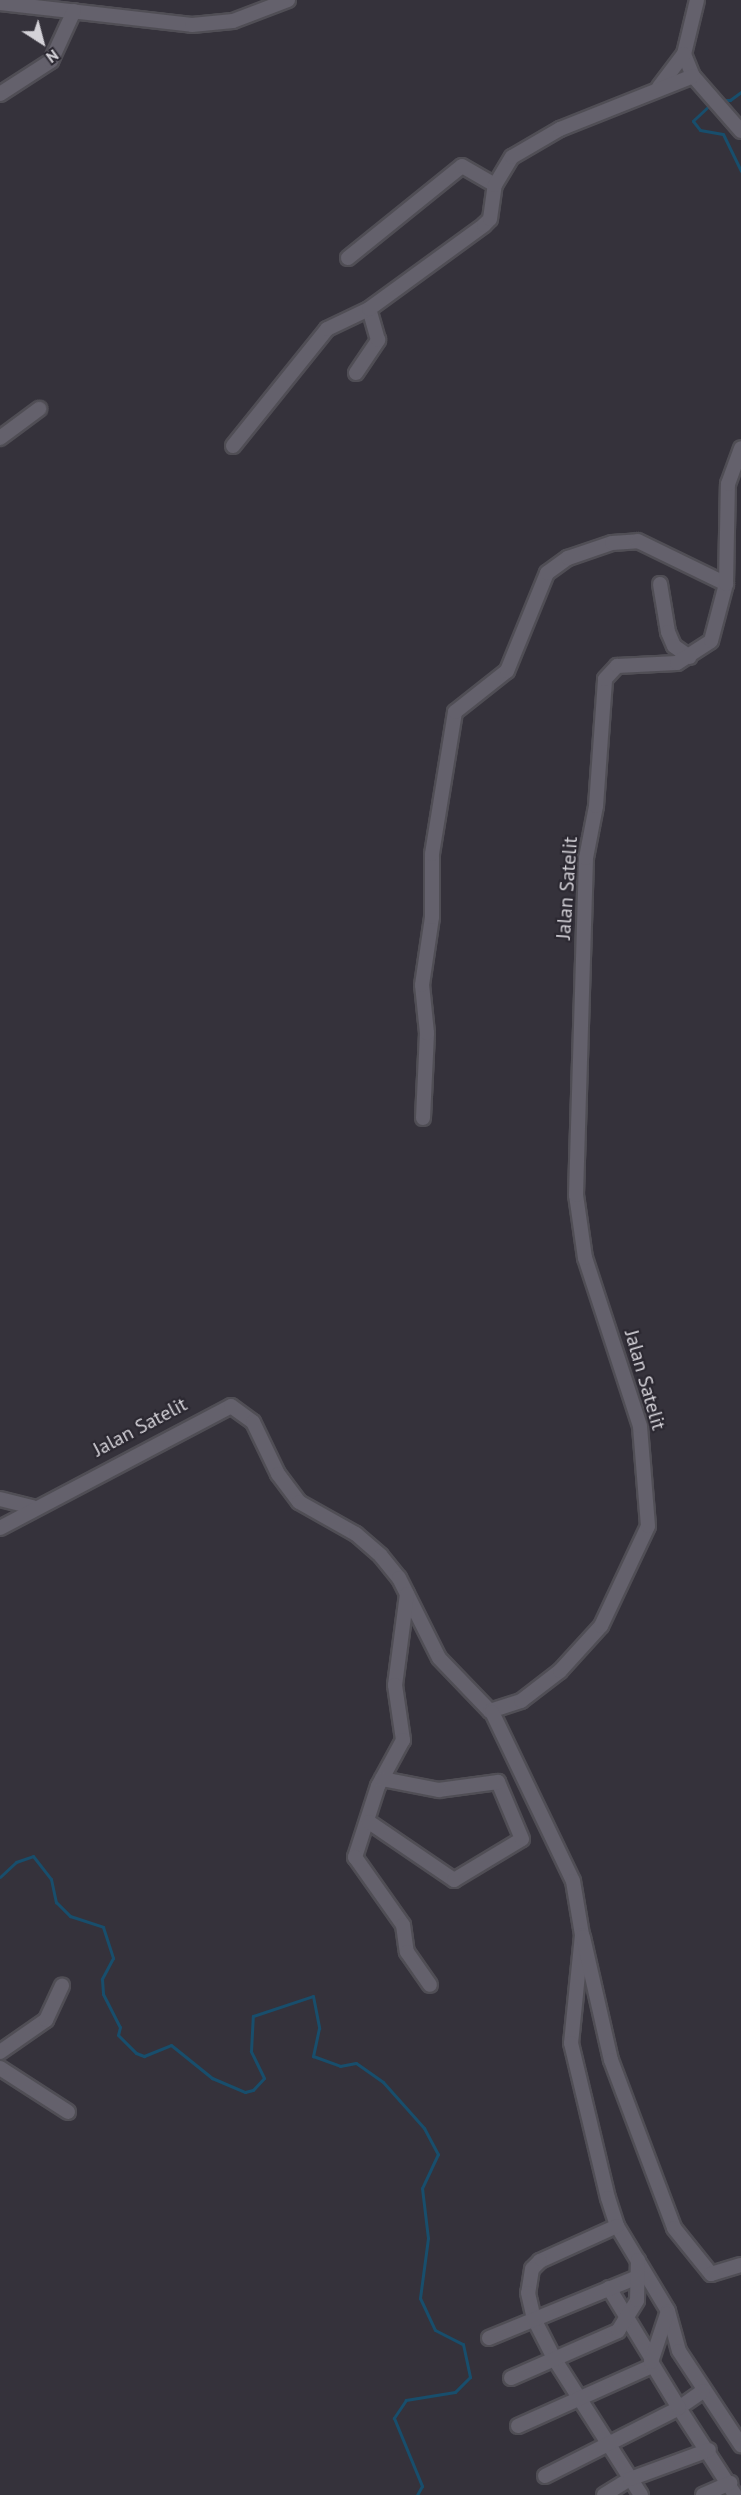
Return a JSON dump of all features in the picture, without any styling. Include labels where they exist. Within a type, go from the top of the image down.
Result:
[{"type":"street","points":[[0,3],[216,24],[288,0]]},
{"type":"street","points":[[658,89],[684,54],[697,0]]},
{"type":"street","points":[[0,94],[51,61],[74,11]]},
{"type":"street","points":[[684,54],[693,76],[712,95],[741,131]]},
{"type":"street","points":[[233,446],[327,329],[369,309],[490,219],[495,185],[512,157],[532,143],[693,76]]},
{"type":"street","points":[[348,258],[462,166],[495,185]]},
{"type":"street","points":[[356,373],[378,340],[369,309]]},
{"type":"street","points":[[0,438],[39,409]]},
{"type":"street","points":[[660,584],[668,633],[674,646],[690,657],[716,632],[726,584],[728,484],[741,448]]},
{"type":"street","points":[[423,1118],[428,1033],[422,985],[432,917],[432,854],[455,712],[507,671],[547,573],[568,558],[612,543],[638,542],[726,584]]},
{"type":"street","name":"Jalan Satelit","points":[[33,1507],[231,1406],[253,1422],[293,1495],[356,1534],[381,1556],[407,1594],[440,1658],[492,1712],[521,1701],[560,1671],[601,1626],[648,1526],[640,1426],[585,1258],[576,1195],[586,858],[609,672],[690,657]]},
{"type":"street","points":[[0,1499],[33,1507]]},
{"type":"street","points":[[0,1528],[33,1507]]},
{"type":"street","points":[[407,1594],[394,1685],[403,1740],[382,1779],[369,1822],[355,1852],[357,1861],[403,1924],[407,1952],[430,1985]]},
{"type":"street","points":[[492,1712],[568,1868],[611,2060],[674,2228],[711,2274],[741,2265]]},
{"type":"street","points":[[369,1822],[454,1880],[522,1839],[504,1788],[494,1780],[439,1790],[382,1779]]},
{"type":"street","points":[[582,1935],[571,2043],[618,2226],[668,2312],[680,2351],[703,2391],[741,2445]]},
{"type":"street","points":[[0,2052],[45,2020],[62,1985]]},
{"type":"street","points":[[0,2067],[68,2112]]},
{"type":"street","points":[[618,2226],[532,2269],[528,2293],[534,2319],[555,2360],[605,2443],[640,2495]]},
{"type":"street","points":[[511,2378],[555,2360],[627,2323],[637,2300],[635,2278],[638,2260]]},
{"type":"street","points":[[489,2338],[635,2278]]},
{"type":"street","points":[[609,2288],[627,2323],[679,2408],[733,2489],[703,2495]]},
{"type":"street","points":[[518,2426],[652,2362],[668,2312]]},
{"type":"street","points":[[545,2476],[605,2443],[679,2408],[703,2391]]},
{"type":"street","points":[[604,2495],[630,2479],[709,2450]]},
{"type":"waterway","points":[[717,100],[730,100],[741,92]]},
{"type":"waterway","points":[[712,103],[693,121],[700,130],[723,134],[741,171]]},
{"type":"waterway","points":[[0,1877],[16,1862],[33,1856],[51,1879],[56,1902],[70,1916],[103,1927],[113,1958],[102,1979],[103,1994],[120,2027],[118,2035],[136,2053],[144,2056],[171,2045],[212,2078],[245,2092],[253,2090],[264,2078],[251,2051],[253,2016],[313,1996],[319,2028],[313,2056],[340,2066],[356,2063],[383,2082],[424,2128],[438,2154],[422,2188],[428,2238],[420,2298],[435,2330],[463,2344],[470,2377],[455,2392],[406,2400],[394,2418],[422,2486],[417,2495]]}]
